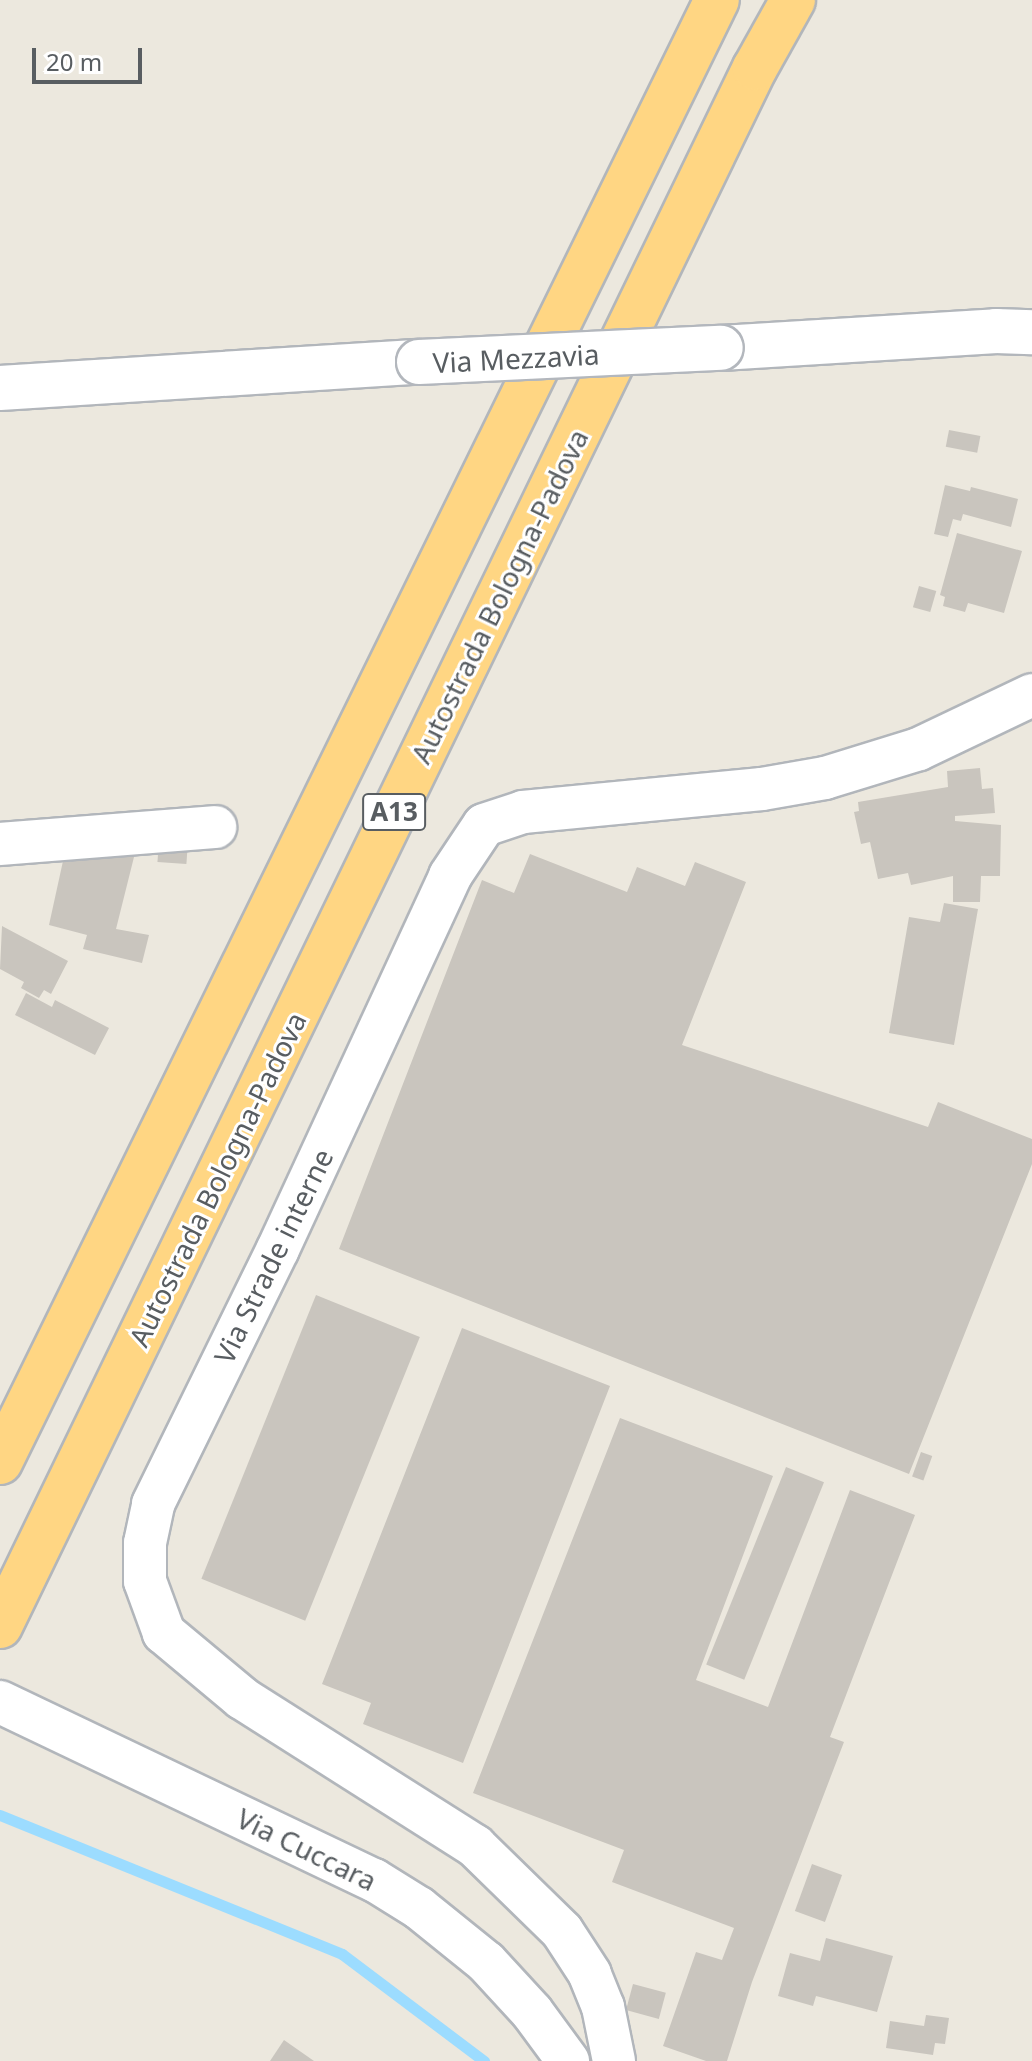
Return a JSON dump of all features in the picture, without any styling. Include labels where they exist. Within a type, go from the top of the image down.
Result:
[{"type":"highway","name":"A13","points":[[0,1462],[717,0]]},
{"type":"highway","name":"Autostrada Bologna-Padova","points":[[0,1626],[741,97],[793,0]]},
{"type":"main road","name":"Via Mezzavia","points":[[0,388],[419,362],[996,331],[1032,332]]},
{"type":"street","name":"Via Strade interne","points":[[614,2061],[603,2007],[583,1963],[562,1931],[475,1846],[242,1698],[164,1633],[145,1581],[145,1543],[153,1504],[278,1249],[450,876],[484,825],[523,812],[762,789],[825,778],[919,749],[1032,695]]},
{"type":"street","points":[[0,844],[215,827]]},
{"type":"street","name":"Via Cuccara","points":[[0,1702],[374,1880],[419,1908],[486,1962],[532,2012],[568,2061]]},
{"type":"building","points":[[949,430],[980,436],[977,453],[946,447]]},
{"type":"building","points":[[945,485],[970,491],[971,487],[1018,499],[1011,527],[963,514],[961,521],[953,519],[948,537],[934,534]]},
{"type":"building","points":[[957,533],[1022,551],[1004,613],[968,603],[965,612],[943,606],[945,597],[940,595]]},
{"type":"building","points":[[919,586],[936,591],[930,612],[913,607]]},
{"type":"building","points":[[980,768],[982,789],[993,788],[995,813],[955,816],[955,821],[1001,825],[1000,876],[981,876],[980,902],[953,902],[953,876],[911,885],[908,873],[878,879],[870,842],[861,844],[854,812],[859,811],[858,802],[948,787],[947,771]]},
{"type":"building","points":[[159,840],[188,842],[186,864],[157,862]]},
{"type":"building","points":[[74,844],[135,853],[116,929],[149,935],[142,963],[83,949],[87,935],[49,925],[63,861],[71,862]]},
{"type":"building","points":[[530,854],[627,892],[637,867],[685,886],[695,862],[746,882],[682,1045],[928,1127],[938,1102],[1032,1139],[1032,1164],[909,1474],[339,1249],[482,880],[514,893]]},
{"type":"building","points":[[944,903],[978,909],[954,1045],[889,1033],[909,917],[940,922]]},
{"type":"building","points":[[2,926],[68,961],[51,994],[44,990],[39,998],[21,988],[24,982],[0,969]]},
{"type":"building","points":[[26,993],[52,1007],[55,1000],[109,1028],[95,1055],[15,1015]]},
{"type":"building","points":[[316,1295],[420,1337],[305,1621],[201,1579]]},
{"type":"building","points":[[462,1328],[610,1386],[463,1763],[363,1724],[371,1703],[322,1684]]},
{"type":"building","points":[[620,1418],[773,1476],[696,1680],[768,1707],[850,1490],[915,1515],[830,1737],[844,1742],[752,1982],[727,2061],[706,2061],[663,2046],[696,1952],[722,1960],[734,1928],[612,1882],[624,1850],[473,1793]]},
{"type":"building","points":[[921,1452],[932,1456],[923,1481],[912,1476]]},
{"type":"building","points":[[786,1467],[824,1482],[744,1680],[706,1664]]},
{"type":"building","points":[[812,1864],[842,1875],[825,1922],[795,1911]]},
{"type":"building","points":[[826,1938],[893,1956],[877,2012],[816,1996],[813,2006],[778,1996],[790,1953],[820,1961]]},
{"type":"building","points":[[633,1984],[666,1993],[659,2019],[626,2010]]},
{"type":"building","points":[[926,2015],[949,2018],[945,2044],[935,2043],[933,2055],[886,2048],[890,2021],[924,2026]]},
{"type":"building","points":[[284,2040],[314,2061],[270,2061]]},
{"type":"waterway","points":[[0,1815],[342,1954],[484,2061]]}]
